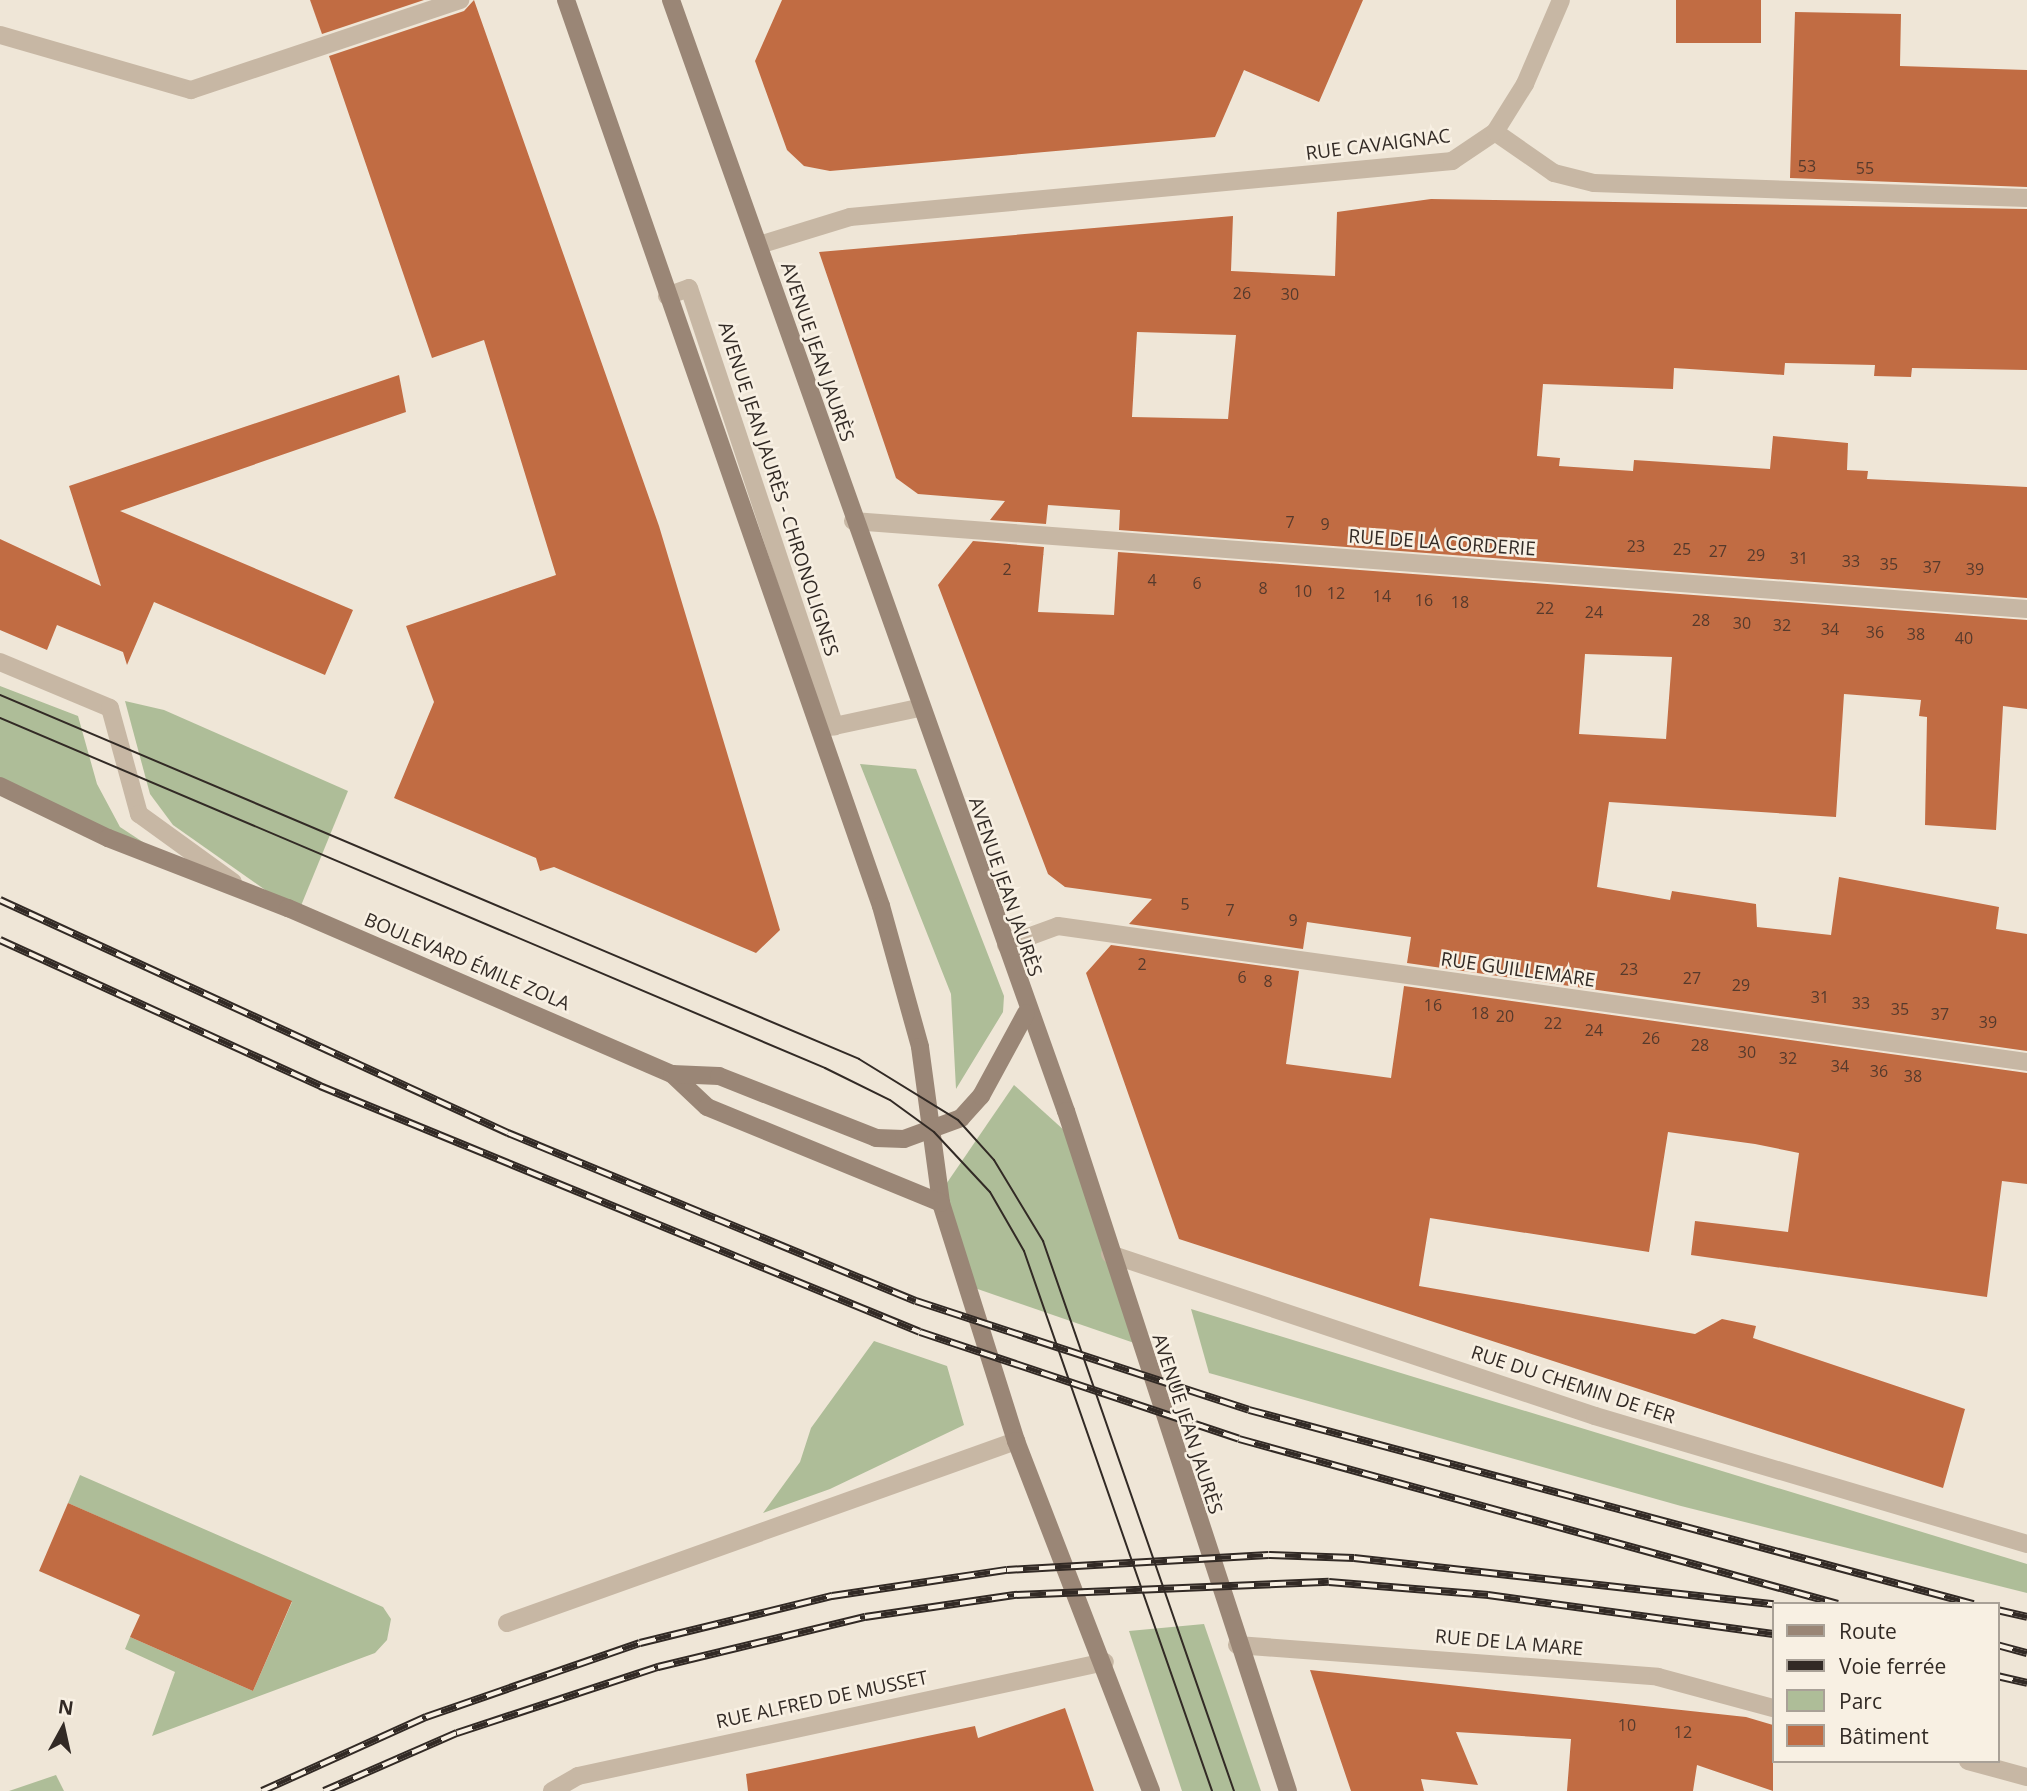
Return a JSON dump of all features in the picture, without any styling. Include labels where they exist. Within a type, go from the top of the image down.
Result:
[{"type":"main road","points":[[566,0],[667,296],[827,727],[906,989],[925,1073],[929,1133],[941,1203],[1016,1441],[1105,1662],[1151,1791]]},
{"type":"main road","name":"AVENUE JEAN JAURÈS","points":[[671,0],[918,708],[1006,944],[1026,1013],[1066,1111],[1237,1645],[1288,1791]]},
{"type":"main road","name":"BOULEVARD ÉMILE ZOLA","points":[[0,786],[108,838],[246,890],[672,1074],[708,1107],[941,1203]]},
{"type":"main road","name":"BOULEVARD ÉMILE ZOLA","points":[[672,1074],[719,1076],[876,1138],[929,1133],[961,1118],[981,1097],[1026,1013]]},
{"type":"street","points":[[0,35],[191,90],[460,0]]},
{"type":"street","points":[[1561,0],[1525,83],[1494,132],[1555,173],[1594,183],[2027,198]]},
{"type":"street","name":"RUE CAVAIGNAC","points":[[758,245],[850,217],[1452,161],[1494,132]]},
{"type":"street","name":"RUE DE LA CORDERIE","points":[[853,521],[2027,610]]},
{"type":"street","name":"BOULEVARD ÉMILE ZOLA","points":[[0,662],[102,702],[113,715],[139,814],[246,890]]},
{"type":"street","points":[[827,727],[918,708]]},
{"type":"street","name":"RUE GUILLEMARE","points":[[1006,944],[1058,926],[2027,1062]]},
{"type":"street","name":"RUE DU CHEMIN DE FER","points":[[1110,1254],[1595,1416],[2027,1544]]},
{"type":"street","points":[[507,1623],[1016,1441]]},
{"type":"street","name":"RUE DE LA MARE","points":[[1237,1645],[1658,1677],[1772,1708]]},
{"type":"street","name":"RUE ALFRED DE MUSSET","points":[[552,1791],[578,1776],[1105,1662]]},
{"type":"street","points":[[1975,1763],[2027,1777]]},
{"type":"green space","points":[[0,686],[78,716],[97,784],[120,827],[155,850],[0,786]]},
{"type":"green space","points":[[125,701],[164,710],[348,791],[298,913],[173,825],[150,794]]},
{"type":"green space","points":[[860,764],[916,769],[1004,996],[1003,1012],[956,1089],[951,994]]},
{"type":"green space","points":[[1014,1085],[1076,1141],[1140,1345],[966,1285],[940,1193]]},
{"type":"green space","points":[[1191,1309],[2027,1564],[2027,1593],[1681,1506],[1209,1373]]},
{"type":"green space","points":[[874,1341],[947,1366],[964,1425],[830,1489],[763,1513],[800,1462],[811,1428]]},
{"type":"green space","points":[[80,1475],[383,1607],[391,1619],[387,1640],[375,1653],[152,1736],[175,1672],[125,1649],[130,1637],[253,1691],[292,1602],[68,1503]]},
{"type":"green space","points":[[1204,1624],[1261,1791],[1182,1791],[1129,1631]]},
{"type":"green space","points":[[56,1775],[64,1791],[9,1791]]},
{"type":"building","points":[[310,0],[424,0],[322,34]]},
{"type":"building","points":[[474,0],[659,526],[767,886],[780,930],[756,953],[554,867],[540,871],[536,858],[394,798],[434,702],[406,626],[556,575],[484,340],[432,358],[329,56],[464,11]]},
{"type":"building","points":[[782,0],[1363,0],[1319,102],[1244,70],[1215,137],[830,171],[804,166],[787,150],[755,61]]},
{"type":"building","points":[[1676,0],[1761,0],[1761,43],[1676,43]]},
{"type":"building","points":[[1795,12],[1901,14],[1900,66],[2027,70],[2027,187],[1790,178]]},
{"type":"building","points":[[1431,199],[2027,209],[2027,370],[1912,368],[1911,377],[1874,376],[1875,365],[1785,363],[1784,375],[1674,368],[1673,389],[1543,384],[1537,456],[1560,458],[1559,466],[1633,471],[1634,460],[1770,469],[1773,436],[1848,443],[1847,470],[1868,471],[1867,479],[2027,487],[2027,598],[1119,530],[1120,510],[1048,505],[1046,524],[990,520],[1005,501],[918,494],[896,478],[819,252],[1233,216],[1231,271],[1335,276],[1337,212]],"holes":[[[1137,332],[1236,335],[1228,419],[1132,417]]]},
{"type":"building","points":[[399,375],[406,412],[120,511],[353,610],[325,675],[154,602],[127,665],[123,652],[57,625],[47,650],[0,630],[0,539],[101,586],[69,486]]},
{"type":"building","points":[[973,541],[1044,547],[1038,612],[1114,615],[1118,552],[2027,620],[2027,709],[2003,706],[1996,830],[1925,825],[1927,717],[1919,716],[1921,700],[1844,694],[1836,817],[1609,802],[1597,887],[1670,900],[1672,891],[1756,904],[1757,927],[1831,935],[1839,877],[1999,907],[1996,929],[2027,934],[2027,1051],[1407,963],[1411,937],[1307,922],[1303,949],[1129,924],[1152,899],[1065,887],[1048,874],[938,585]],"holes":[[[1585,654],[1672,657],[1666,739],[1579,734]]]},
{"type":"building","points":[[1111,945],[1299,971],[1286,1064],[1391,1078],[1404,986],[2027,1073],[2027,1184],[2002,1181],[1987,1297],[1691,1255],[1695,1221],[1788,1232],[1799,1153],[1755,1144],[1668,1132],[1649,1252],[1430,1218],[1419,1286],[1695,1334],[1722,1319],[1756,1326],[1753,1338],[1965,1409],[1943,1488],[1179,1239],[1086,973]]},
{"type":"building","points":[[68,1503],[292,1601],[253,1691],[130,1637],[140,1615],[39,1571]]},
{"type":"building","points":[[1310,1670],[1746,1717],[1772,1725],[1773,1791],[1697,1765],[1693,1791],[1567,1791],[1571,1739],[1456,1732],[1478,1785],[1421,1779],[1424,1791],[1351,1791]]},
{"type":"building","points":[[1065,1708],[1094,1791],[748,1791],[746,1774],[975,1726],[978,1738]]},
{"type":"tram line","points":[[0,695],[859,1059],[958,1120],[994,1160],[1043,1241],[1234,1791]]},
{"type":"tram line","points":[[0,718],[825,1068],[890,1100],[934,1132],[990,1192],[1024,1251],[1212,1791]]},
{"type":"railway","points":[[0,900],[508,1133],[916,1301],[1249,1410],[1966,1602]]},
{"type":"railway","points":[[0,940],[320,1086],[920,1332],[1239,1439],[1831,1602]]},
{"type":"railway","points":[[262,1791],[426,1717],[640,1643],[832,1596],[1007,1570],[1269,1555],[1354,1558],[1772,1604]]},
{"type":"railway","points":[[324,1791],[457,1733],[658,1667],[865,1617],[1014,1595],[1329,1582],[1488,1595],[1772,1634]]},
{"type":"railway","points":[[1999,1610],[2027,1617]]},
{"type":"railway","points":[[1999,1646],[2027,1653]]},
{"type":"railway","points":[[1999,1676],[2027,1683]]}]
